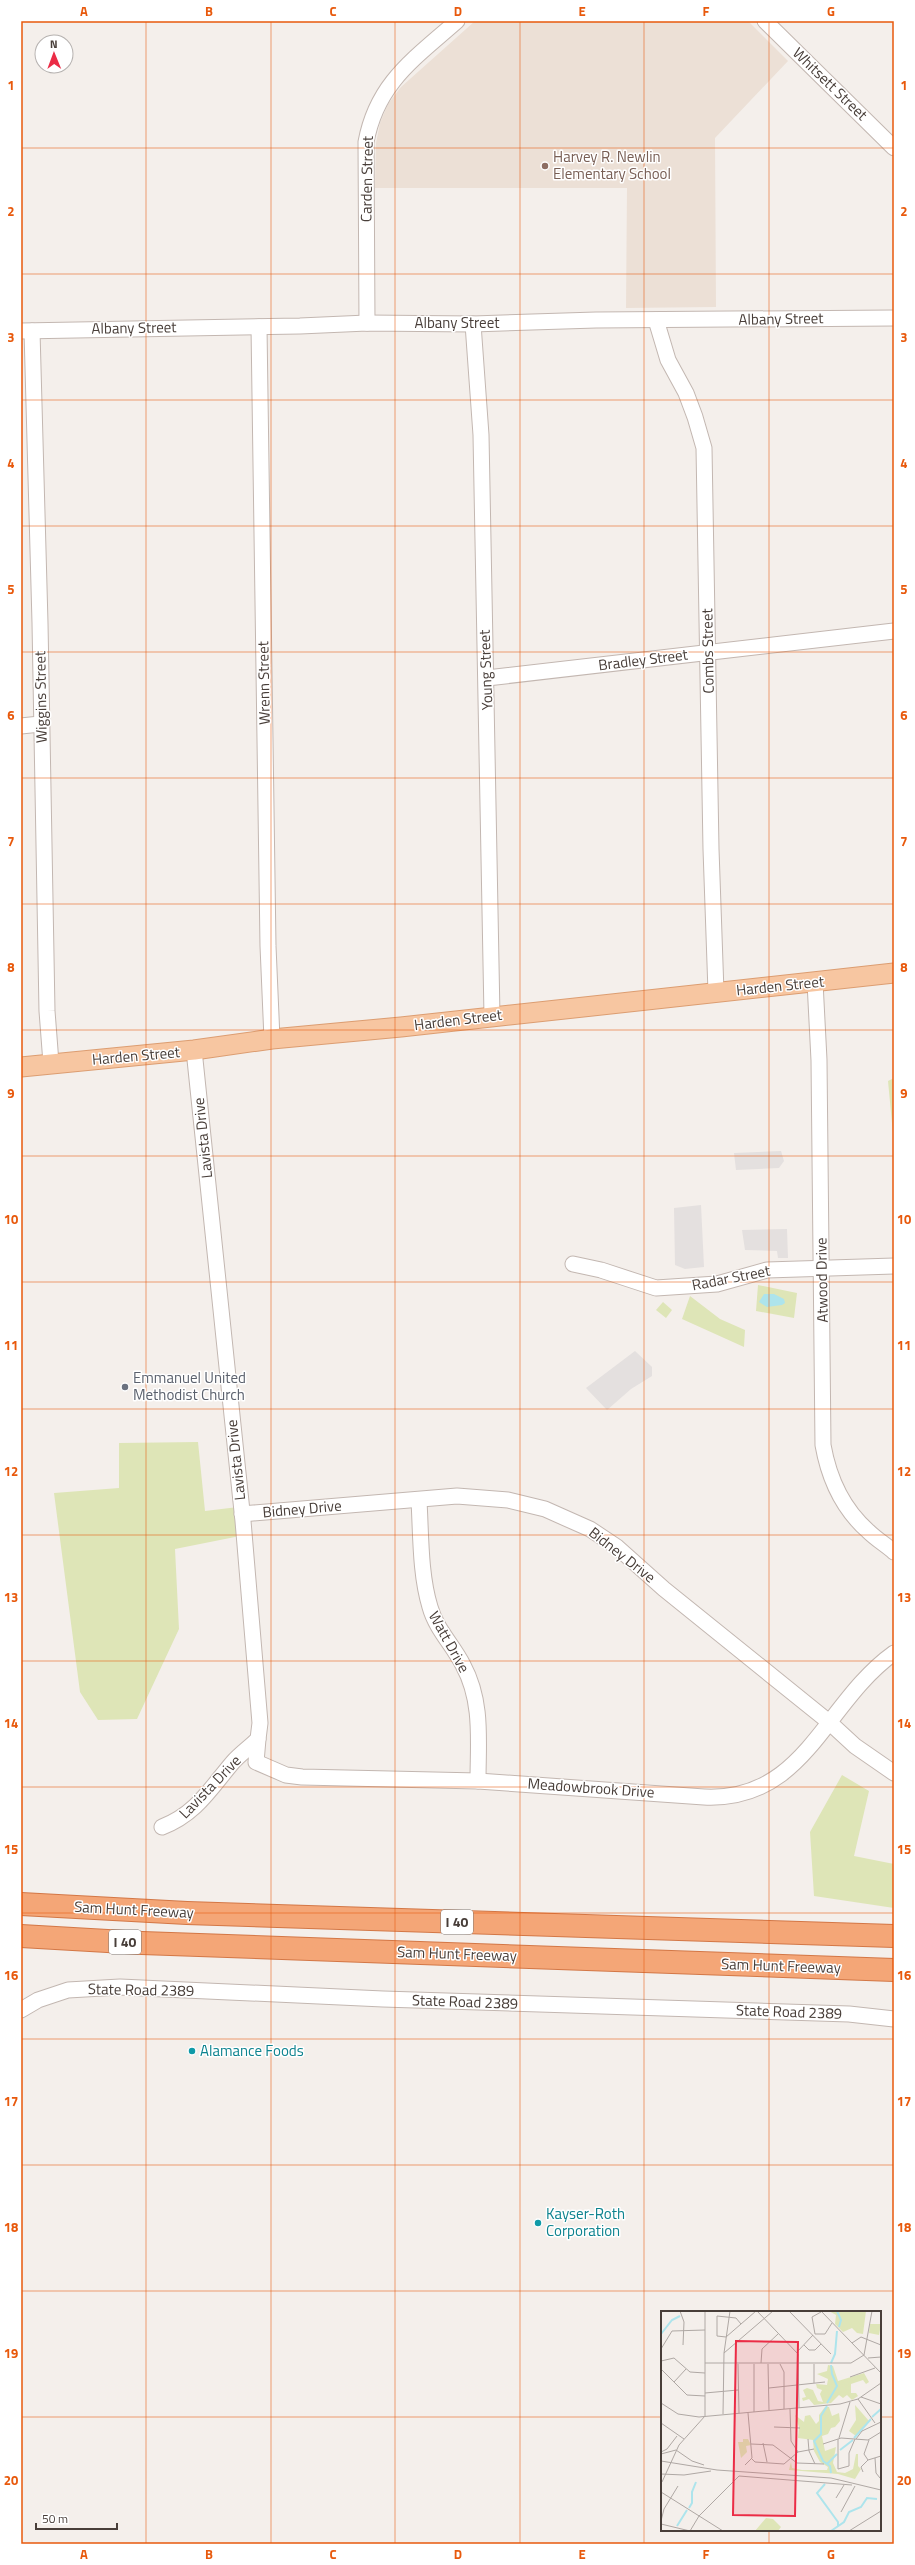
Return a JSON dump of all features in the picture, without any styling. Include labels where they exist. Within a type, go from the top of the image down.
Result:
[{"type":"highway","name":"Sam Hunt Freeway","points":[[21,1904],[195,1913],[894,1936]]},
{"type":"highway","name":"Sam Hunt Freeway","points":[[21,1936],[149,1943],[894,1970]]},
{"type":"main road","name":"Harden Street","points":[[21,1067],[194,1050],[272,1039],[894,973]]},
{"type":"street","name":"Carden Street","points":[[367,323],[366,142],[370,121],[376,105],[395,77],[457,21]]},
{"type":"street","name":"Whitsett Street","points":[[765,21],[893,144]]},
{"type":"street","name":"Albany Street","points":[[26,331],[259,327],[367,323],[472,324],[656,320],[894,318]]},
{"type":"street","name":"Combs Street","points":[[656,320],[668,360],[686,393],[704,448],[716,992]]},
{"type":"street","name":"Young Street","points":[[472,324],[481,435],[487,678],[492,1016]]},
{"type":"street","name":"Wrenn Street","points":[[259,327],[268,946],[272,1039]]},
{"type":"street","name":"Wiggins Street","points":[[26,331],[40,623],[40,724],[47,1011],[51,1064]]},
{"type":"street","name":"Bradley Street","points":[[487,678],[894,631]]},
{"type":"street","points":[[21,726],[40,724]]},
{"type":"street","name":"Atwood Drive","points":[[815,982],[819,1060],[823,1446],[826,1464],[832,1481],[845,1506],[868,1532],[894,1552]]},
{"type":"street","name":"Lavista Drive","points":[[162,1827],[180,1820],[198,1804],[234,1760],[258,1739],[260,1723],[242,1514],[194,1050]]},
{"type":"street","name":"Radar Street","points":[[573,1264],[601,1270],[656,1288],[717,1284],[767,1270],[821,1267],[894,1266]]},
{"type":"street","name":"Bidney Drive","points":[[242,1514],[314,1507],[418,1501],[457,1496],[508,1500],[545,1509],[590,1529],[617,1547],[664,1589],[830,1722],[855,1746],[894,1773]]},
{"type":"street","name":"Watt Drive","points":[[418,1501],[426,1592],[430,1608],[436,1624],[462,1663],[476,1696],[479,1726],[478,1782]]},
{"type":"street","name":"Meadowbrook Drive","points":[[258,1739],[256,1762],[286,1775],[302,1777],[478,1782],[704,1797],[737,1796],[753,1792],[782,1776],[830,1722],[855,1690],[894,1653]]},
{"type":"street","name":"State Road 2389","points":[[21,2010],[38,2000],[68,1990],[120,1987],[383,1999],[849,2014],[894,2019]]},
{"type":"shaded area","name":"Harvey R. Newlin Elementary School","points":[[475,21],[748,21],[788,61],[715,138],[716,307],[626,308],[627,188],[375,188],[376,143],[380,123],[388,104],[401,87]]},
{"type":"shaded area","points":[[781,1151],[784,1161],[779,1168],[736,1170],[734,1153]]},
{"type":"shaded area","points":[[701,1205],[704,1267],[685,1269],[675,1265],[674,1208]]},
{"type":"shaded area","points":[[787,1229],[788,1258],[778,1258],[777,1251],[745,1250],[742,1230]]},
{"type":"shaded area","points":[[635,1351],[652,1367],[652,1376],[631,1389],[607,1410],[586,1388]]},
{"type":"green space","points":[[894,1078],[894,1144],[888,1081]]},
{"type":"green space","points":[[758,1285],[797,1293],[794,1318],[756,1311]]},
{"type":"green space","points":[[690,1296],[720,1319],[745,1330],[744,1347],[682,1319]]},
{"type":"green space","points":[[663,1302],[672,1310],[666,1318],[656,1310]]},
{"type":"green space","points":[[198,1442],[205,1511],[238,1507],[240,1536],[175,1549],[179,1629],[137,1719],[98,1720],[80,1692],[54,1493],[119,1488],[119,1443]]},
{"type":"green space","points":[[842,1775],[869,1791],[854,1856],[894,1864],[894,1908],[814,1896],[810,1832]]},
{"type":"water","points":[[764,1294],[774,1294],[784,1299],[785,1303],[782,1305],[767,1307],[759,1302]]},
{"type":"place","name":"Harvey R. Newlin Elementary School","points":[[545,166]]},
{"type":"place","name":"Emmanuel United Methodist Church","points":[[125,1387]]},
{"type":"place","name":"Alamance Foods","points":[[192,2051]]},
{"type":"place","name":"Kayser-Roth Corporation","points":[[538,2223]]}]
